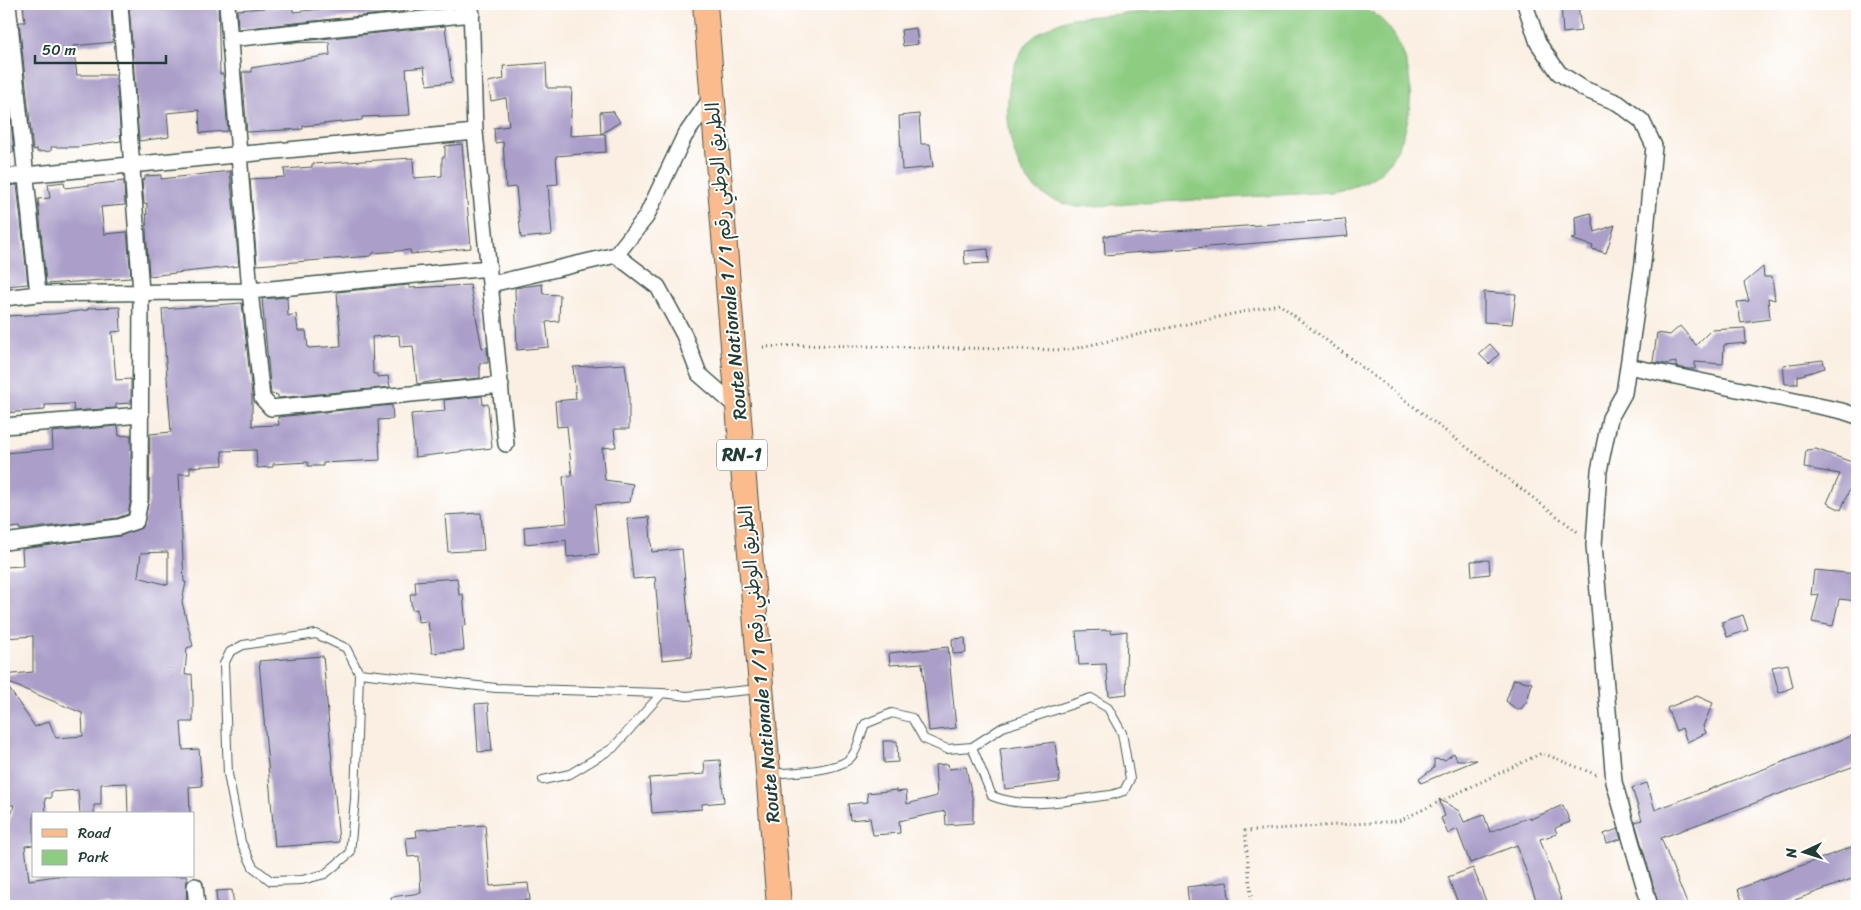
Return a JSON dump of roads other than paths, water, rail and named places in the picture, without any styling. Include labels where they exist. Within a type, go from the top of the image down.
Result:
[{"type":"main road","name":"Route Nationale 1 / الطريق الوطني رقم 1","points":[[704,4],[779,906]]},
{"type":"street","points":[[8,4],[7,20],[38,294]]},
{"type":"street","points":[[4,542],[120,527],[136,521],[140,500],[141,292],[130,164],[120,4]]},
{"type":"street","points":[[227,4],[250,291],[262,398],[271,408],[500,385]]},
{"type":"street","points":[[1525,4],[1538,44],[1559,74],[1584,89],[1618,103],[1642,121],[1654,146],[1643,263],[1624,393],[1610,418],[1599,471],[1594,545],[1614,782],[1650,906]]},
{"type":"street","points":[[230,39],[471,9],[475,132],[506,444]]},
{"type":"street","points":[[490,284],[616,256],[646,217],[684,137],[712,97]]},
{"type":"street","points":[[4,177],[475,132]]},
{"type":"street","points":[[616,256],[658,287],[684,334],[699,374],[738,408]]},
{"type":"street","points":[[4,298],[38,294],[250,291],[489,268]]},
{"type":"street","points":[[1628,366],[1842,411],[1857,416]]},
{"type":"street","points":[[4,426],[141,415]]},
{"type":"street","points":[[195,886],[197,906]]},
{"type":"lane","points":[[316,634],[346,648],[358,673],[355,799],[350,853],[325,874],[302,880],[271,881],[253,867],[241,842],[228,774],[224,664],[230,652],[243,645],[316,634]]},
{"type":"lane","points":[[358,673],[496,688],[662,693],[687,696],[761,689]]},
{"type":"lane","points":[[543,780],[570,774],[613,748],[662,693]]},
{"type":"lane","points":[[768,774],[828,768],[845,763],[853,756],[865,724],[892,713],[912,718],[924,739],[946,749],[972,747],[1003,727],[1091,698],[1108,708],[1122,733],[1130,779],[1124,791],[1111,795],[1024,804],[1007,802],[992,796],[972,747]]}]
